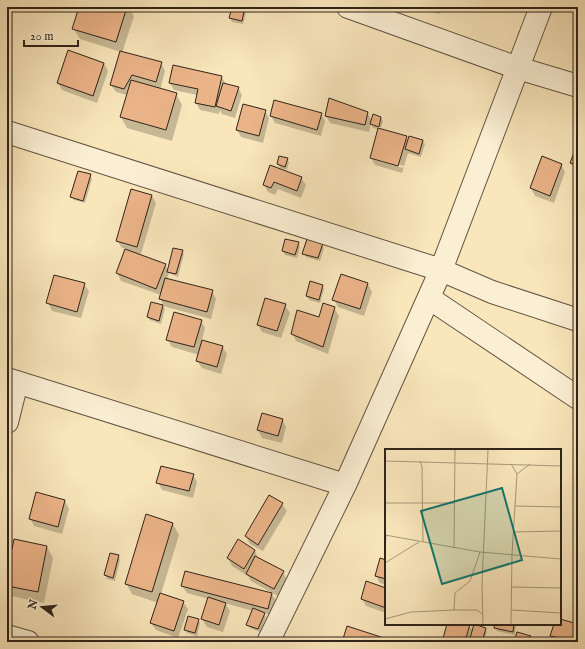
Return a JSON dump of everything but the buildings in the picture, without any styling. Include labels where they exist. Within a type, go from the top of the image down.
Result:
[{"type":"street","points":[[350,7],[518,68],[578,86]]},
{"type":"street","points":[[268,642],[345,484],[429,298],[541,7]]},
{"type":"street","points":[[7,132],[441,270],[492,292],[578,320]]},
{"type":"street","points":[[429,298],[578,398]]},
{"type":"street","points":[[7,422],[12,381],[345,484]]},
{"type":"street","points":[[7,636],[28,642]]}]
